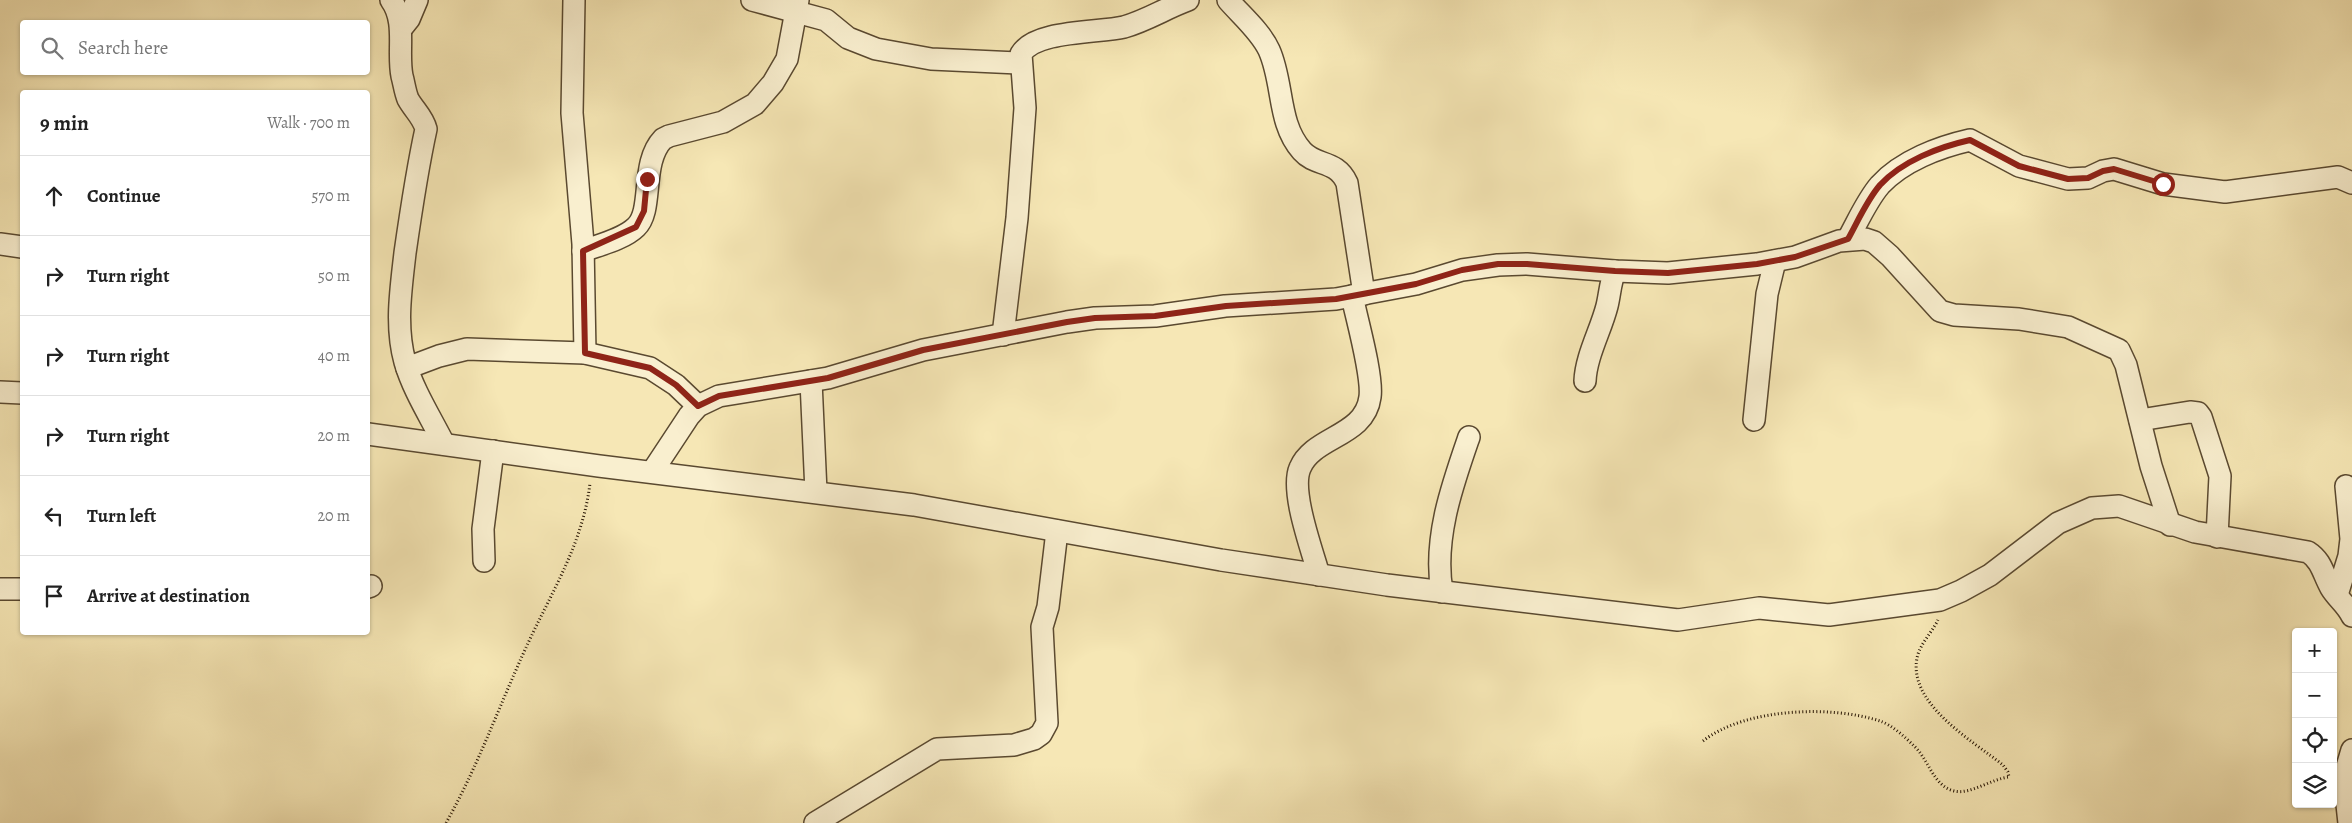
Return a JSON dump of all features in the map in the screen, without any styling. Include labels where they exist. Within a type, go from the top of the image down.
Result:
[{"type":"street","points":[[391,0],[395,6],[400,29],[401,65],[407,96],[424,121],[426,129],[414,180],[399,303],[402,347],[407,368],[444,444]]},
{"type":"street","points":[[400,29],[409,19],[416,0]]},
{"type":"street","points":[[574,0],[572,113],[583,251],[585,353]]},
{"type":"street","points":[[752,0],[797,6],[826,20],[848,38],[876,49],[930,59],[1020,63]]},
{"type":"street","points":[[1003,335],[1017,218],[1025,108],[1020,63],[1024,49],[1040,41],[1070,34],[1123,27],[1188,0]]},
{"type":"street","points":[[1228,0],[1265,42],[1270,51],[1277,77],[1285,124],[1302,151],[1310,158],[1329,164],[1343,174],[1347,183],[1370,397],[1366,410],[1359,422],[1306,458],[1300,468],[1298,482],[1303,518],[1319,575]]},
{"type":"street","points":[[583,251],[630,231],[640,222],[644,211],[647,179],[656,146],[670,136],[723,122],[755,104],[764,94],[788,59],[797,6]]},
{"type":"street","points":[[1848,239],[1879,186],[1896,170],[1938,150],[1970,140],[2019,166],[2068,179],[2088,178],[2103,171],[2114,169],[2163,184],[2219,192],[2338,176],[2352,182]]},
{"type":"street","points":[[652,472],[688,416],[698,406],[719,396],[811,381],[923,350],[1095,318],[1155,316],[1226,306],[1358,296],[1416,284],[1462,270],[1498,264],[1527,264],[1668,273],[1775,261],[1795,257],[1848,239],[1865,239],[1874,242],[1940,311],[1954,315],[2019,319],[2068,327],[2119,350],[2126,365],[2170,525]]},
{"type":"street","points":[[0,244],[20,247]]},
{"type":"street","points":[[1754,420],[1767,294],[1775,261]]},
{"type":"street","points":[[1585,381],[1586,371],[1604,318],[1610,282],[1615,271]]},
{"type":"street","points":[[407,368],[438,356],[467,349],[585,353],[650,368],[676,385],[698,406]]},
{"type":"street","points":[[811,381],[816,492]]},
{"type":"street","points":[[0,392],[20,393]]},
{"type":"street","points":[[2140,420],[2190,412],[2198,413],[2201,417],[2220,476],[2217,537]]},
{"type":"street","points":[[370,434],[592,465],[914,504],[1221,560],[1319,575],[1442,592],[1678,620],[1759,608],[1829,615],[1940,600],[1990,575],[2058,523],[2092,508],[2119,506],[2170,525],[2217,537],[2272,544],[2308,552],[2316,558],[2337,595],[2352,616]]},
{"type":"street","points":[[1442,592],[1439,575],[1445,514],[1469,437]]},
{"type":"street","points":[[484,561],[483,528],[493,451]]},
{"type":"street","points":[[2337,595],[2349,556],[2351,539],[2346,486]]},
{"type":"street","points":[[815,823],[937,749],[1014,745],[1034,739],[1041,734],[1046,723],[1042,627],[1048,607],[1057,530]]},
{"type":"street","points":[[0,589],[20,589]]},
{"type":"street","points":[[2349,823],[2344,777],[2352,750]]},
{"type":"path","points":[[446,823],[461,797],[524,650],[565,571],[588,501],[592,465]]},
{"type":"path","points":[[1703,740],[1722,728],[1739,721],[1818,711],[1882,721],[1916,748],[1932,773],[1949,789],[1954,791],[1969,790],[1992,780],[2009,777],[2003,765],[1956,731],[1929,703],[1924,693],[1919,678],[1918,654],[1940,616],[1940,600]]},
{"type":"route","points":[[647,179],[644,211],[636,227],[620,236],[583,251],[585,353],[650,368],[676,385],[698,406],[709,399],[719,396],[828,378],[923,350],[1095,318],[1155,316],[1226,306],[1336,299],[1416,284],[1462,270],[1498,264],[1527,264],[1668,273],[1757,264],[1795,257],[1848,239],[1879,186],[1896,170],[1938,150],[1970,140],[2019,166],[2068,179],[2088,178],[2103,171],[2114,169],[2163,184]]}]
